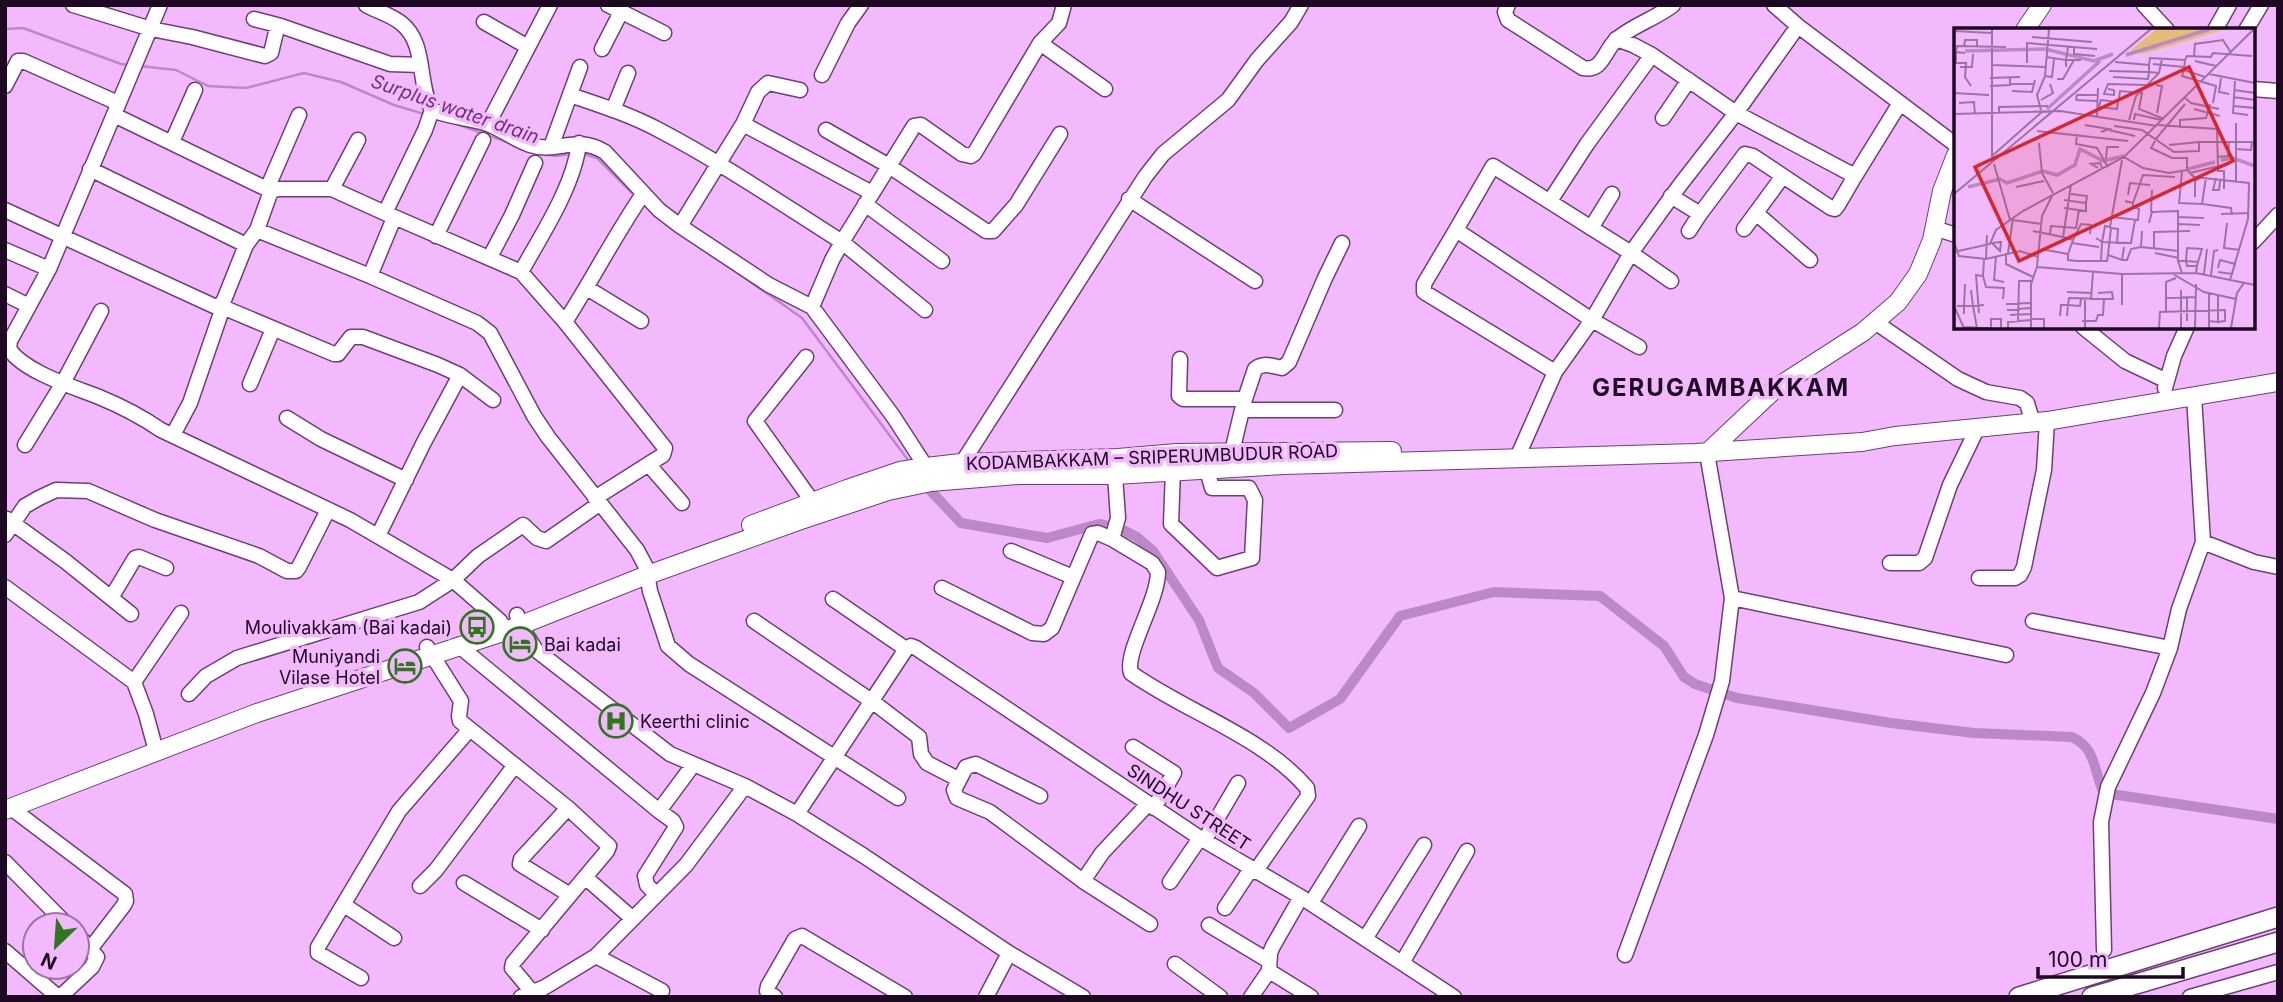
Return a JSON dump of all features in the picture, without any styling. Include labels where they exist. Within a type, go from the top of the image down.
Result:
[{"type":"highway","points":[[2019,997],[2278,917]]},
{"type":"highway","points":[[2092,997],[2278,942]]},
{"type":"main road","points":[[2026,28],[2036,7]]},
{"type":"main road","points":[[1714,447],[1776,388],[1863,332],[1898,302],[1918,274],[1932,240],[1941,191],[1954,160]]},
{"type":"main road","name":"KODAMBAKKAM – SRIPERUMBUDUR ROAD","points":[[429,651],[458,645],[647,571],[812,501],[900,471],[1020,475],[1117,467],[1177,453],[1230,461],[1862,442],[1895,436],[2040,422],[2278,382]]},
{"type":"main road","name":"KODAMBAKKAM – SRIPERUMBUDUR ROAD","points":[[647,571],[888,491],[962,463],[1207,470],[1230,461]]},
{"type":"main road","name":"KODAMBAKKAM – SRIPERUMBUDUR ROAD","points":[[7,805],[154,748],[511,623]]},
{"type":"street","points":[[73,5],[151,29],[265,56],[271,53],[277,28],[281,26]]},
{"type":"street","points":[[160,5],[49,269],[7,349],[62,383],[132,412],[173,435],[328,510],[453,580],[511,623],[536,650],[670,754],[745,786],[797,814],[1009,953],[1083,997]]},
{"type":"street","points":[[366,5],[402,23],[415,41],[430,114],[370,276]]},
{"type":"street","points":[[488,124],[550,5]]},
{"type":"street","points":[[821,75],[848,23],[861,5]]},
{"type":"street","points":[[812,307],[832,260],[911,128],[917,124],[962,155],[974,154],[1040,43],[1059,23],[1064,5]]},
{"type":"street","points":[[1508,5],[1505,12],[1508,20],[1588,69],[1598,66],[1616,39],[1673,5]]},
{"type":"street","points":[[1774,5],[1954,144]]},
{"type":"street","points":[[2216,28],[2229,5]]},
{"type":"street","points":[[2247,28],[2261,5]]},
{"type":"street","points":[[962,463],[1129,199],[1163,154],[1228,100],[1296,7]]},
{"type":"street","points":[[2146,8],[2164,26]]},
{"type":"street","points":[[602,50],[615,9],[664,33]]},
{"type":"street","points":[[254,19],[390,64],[421,65]]},
{"type":"street","points":[[484,22],[528,47]]},
{"type":"street","points":[[1519,454],[1555,372],[1592,320],[1631,253],[1671,196],[1737,113],[1798,26]]},
{"type":"street","points":[[1616,39],[1652,55],[1737,113],[1855,176]]},
{"type":"street","points":[[1040,43],[1105,89]]},
{"type":"street","points":[[1550,201],[1587,144],[1652,55]]},
{"type":"street","points":[[5,86],[18,61],[23,61],[116,109],[172,142],[269,190],[332,189],[522,272],[664,444],[663,456],[597,501],[546,541],[537,538],[524,525],[520,526],[478,556],[453,580],[419,602],[237,658],[206,676],[189,694]]},
{"type":"street","points":[[551,146],[580,67]]},
{"type":"street","points":[[613,110],[628,73]]},
{"type":"street","points":[[1662,118],[1689,80]]},
{"type":"street","points":[[680,226],[765,84],[800,90]]},
{"type":"street","points":[[2255,89],[2278,91]]},
{"type":"street","points":[[172,142],[195,90]]},
{"type":"street","points":[[570,95],[657,129],[717,163],[842,242],[925,310]]},
{"type":"street","points":[[1689,231],[1745,154],[1753,156],[1835,209],[1900,103]]},
{"type":"street","points":[[430,114],[488,124],[530,145],[578,150],[594,145],[605,152],[640,198],[760,279],[812,307],[893,416],[929,474]]},
{"type":"street","points":[[173,435],[190,403],[224,300],[246,244],[257,230],[269,190],[299,115]]},
{"type":"street","points":[[743,124],[868,199],[942,261]]},
{"type":"street","points":[[826,130],[889,166],[986,231],[993,231],[1016,205],[1060,134]]},
{"type":"street","points":[[332,189],[358,140]]},
{"type":"street","points":[[436,236],[483,140]]},
{"type":"street","points":[[522,272],[563,196],[578,150]]},
{"type":"street","points":[[490,257],[535,163]]},
{"type":"street","points":[[1555,372],[1423,292],[1424,284],[1493,166],[1671,281]]},
{"type":"street","points":[[90,169],[246,244]]},
{"type":"street","points":[[1744,229],[1783,176]]},
{"type":"street","points":[[1591,228],[1612,194]]},
{"type":"street","points":[[1671,196],[1700,214]]},
{"type":"street","points":[[565,322],[624,220],[640,198]]},
{"type":"street","points":[[1129,199],[1255,281]]},
{"type":"street","points":[[5,211],[208,303],[222,306],[273,329],[338,354],[351,337],[363,337],[460,375],[493,400]]},
{"type":"street","points":[[1756,213],[1810,260]]},
{"type":"street","points":[[2255,240],[2278,215]]},
{"type":"street","points":[[1934,228],[1954,234]]},
{"type":"street","points":[[257,230],[477,323],[490,333],[534,416],[597,501],[638,550],[647,571],[650,591],[668,646],[898,798]]},
{"type":"street","points":[[1456,230],[1592,320],[1639,347]]},
{"type":"street","points":[[1230,461],[1243,404],[1255,369],[1267,364],[1282,368],[1289,362],[1342,243]]},
{"type":"street","points":[[5,250],[49,269]]},
{"type":"street","points":[[587,288],[641,321]]},
{"type":"street","points":[[5,294],[29,306]]},
{"type":"street","points":[[25,445],[101,311]]},
{"type":"street","points":[[1875,322],[1958,379],[1986,392],[2020,398],[2027,403],[2040,422],[2044,470],[2024,568],[2015,578],[1979,578]]},
{"type":"street","points":[[250,384],[273,329]]},
{"type":"street","points":[[2161,402],[2174,356],[2186,329]]},
{"type":"street","points":[[2093,330],[2125,361],[2167,381]]},
{"type":"street","points":[[806,357],[755,421],[812,501]]},
{"type":"street","points":[[1180,359],[1181,399],[1335,410]]},
{"type":"street","points":[[378,536],[460,375]]},
{"type":"street","points":[[2104,950],[2101,822],[2108,787],[2153,693],[2203,542],[2194,396]]},
{"type":"street","points":[[288,418],[321,439],[406,480]]},
{"type":"street","points":[[1890,563],[1919,562],[1925,558],[1950,485],[1976,429]]},
{"type":"street","points":[[1625,955],[1718,701],[1722,681],[1732,598],[1714,447]]},
{"type":"street","points":[[649,465],[682,503]]},
{"type":"street","points":[[1113,536],[1118,518],[1117,467]]},
{"type":"street","points":[[1173,470],[1171,524],[1217,568],[1252,558],[1255,500],[1252,493],[1249,488],[1212,488],[1207,470]]},
{"type":"street","points":[[131,614],[65,561],[8,525],[25,506],[55,490],[88,491],[155,520],[259,556],[292,572],[299,567],[328,510]]},
{"type":"street","points":[[943,588],[1040,635],[1052,628],[1092,534],[1113,536],[1152,563],[1158,572],[1153,601],[1130,660],[1131,673],[1278,761],[1307,788],[1308,796],[1225,908]]},
{"type":"street","points":[[2203,542],[2255,562],[2278,567]]},
{"type":"street","points":[[1011,551],[1073,577]]},
{"type":"street","points":[[111,598],[135,558],[139,556],[166,568]]},
{"type":"street","points":[[5,587],[134,682],[146,714],[154,748]]},
{"type":"street","points":[[1732,598],[2006,655]]},
{"type":"street","name":"SINDHU STREET","points":[[833,600],[906,649],[911,646],[916,648],[1202,840],[1306,900],[1454,997]]},
{"type":"street","points":[[134,682],[181,613]]},
{"type":"street","points":[[754,621],[873,702],[919,737],[921,754],[927,762],[958,779]]},
{"type":"street","points":[[2033,621],[2170,648]]},
{"type":"street","points":[[458,645],[673,821],[676,827],[645,876],[647,885],[656,894]]},
{"type":"street","points":[[797,814],[906,649]]},
{"type":"street","points":[[429,651],[461,701],[458,716],[460,721],[568,808],[609,846],[512,966],[531,995],[596,956],[686,865],[745,786]]},
{"type":"street","points":[[361,978],[318,953],[318,947],[399,811],[470,729]]},
{"type":"street","points":[[1083,881],[1102,853],[1151,806],[1173,776],[1174,771],[1133,747]]},
{"type":"street","points":[[1040,796],[976,764],[966,767],[954,790],[957,798],[990,812],[1083,881],[1150,924]]},
{"type":"street","points":[[420,886],[436,870],[515,765]]},
{"type":"street","points":[[659,811],[693,765]]},
{"type":"street","points":[[1170,882],[1202,840],[1238,783]]},
{"type":"street","points":[[7,805],[127,897],[124,905],[91,948],[97,957],[91,966]]},
{"type":"street","points":[[568,808],[521,859],[520,864],[569,895]]},
{"type":"street","points":[[1251,997],[1269,966],[1273,946],[1359,826]]},
{"type":"street","points":[[1366,939],[1424,845]]},
{"type":"street","points":[[1402,963],[1467,851]]},
{"type":"street","points":[[5,862],[53,911]]},
{"type":"street","points":[[585,877],[633,919]]},
{"type":"street","points":[[464,883],[542,930]]},
{"type":"street","points":[[344,905],[394,938]]},
{"type":"street","points":[[1209,925],[1311,997]]},
{"type":"street","points":[[775,997],[767,991],[768,986],[795,939],[802,936],[905,997]]},
{"type":"street","points":[[5,950],[59,997],[75,981]]},
{"type":"street","points":[[986,997],[1009,953]]},
{"type":"street","points":[[596,956],[663,991]]},
{"type":"street","points":[[1175,964],[1220,997]]},
{"type":"street","points":[[2190,997],[2278,972]]},
{"type":"waterway","name":"Surplus water drain","points":[[5,29],[23,28],[129,65]]},
{"type":"waterway","name":"Surplus water drain","points":[[140,66],[176,70],[208,86],[246,88],[304,73],[341,82],[394,105],[424,114]]},
{"type":"waterway","name":"Surplus water drain","points":[[454,123],[510,143]]},
{"type":"waterway","name":"Surplus water drain","points":[[581,153],[597,158],[635,196]]},
{"type":"waterway","name":"Surplus water drain","points":[[540,154],[571,154]]},
{"type":"waterway","name":"Surplus water drain","points":[[744,277],[802,318],[908,460]]},
{"type":"waterway","points":[[925,485],[961,523],[1047,538],[1099,524],[1121,529],[1137,537],[1153,551],[1199,620],[1218,668],[1254,693],[1289,728],[1340,699],[1400,616],[1494,592],[1600,596],[1664,646],[1684,677],[1695,684],[1737,698],[1891,723],[1974,733],[2072,737],[2080,741],[2089,752],[2102,789],[2111,794],[2278,819]]},
{"type":"place","name":"Moulivakkam (Bai kadai)","points":[[477,627]]},
{"type":"place","name":"Bai kadai","points":[[520,644]]},
{"type":"place","name":"Muniyandi Vilase Hotel","points":[[405,666]]},
{"type":"place","name":"Keerthi clinic","points":[[616,721]]},
{"type":"district","name":"GERUGAMBAKKAM","points":[[1721,387]]}]
